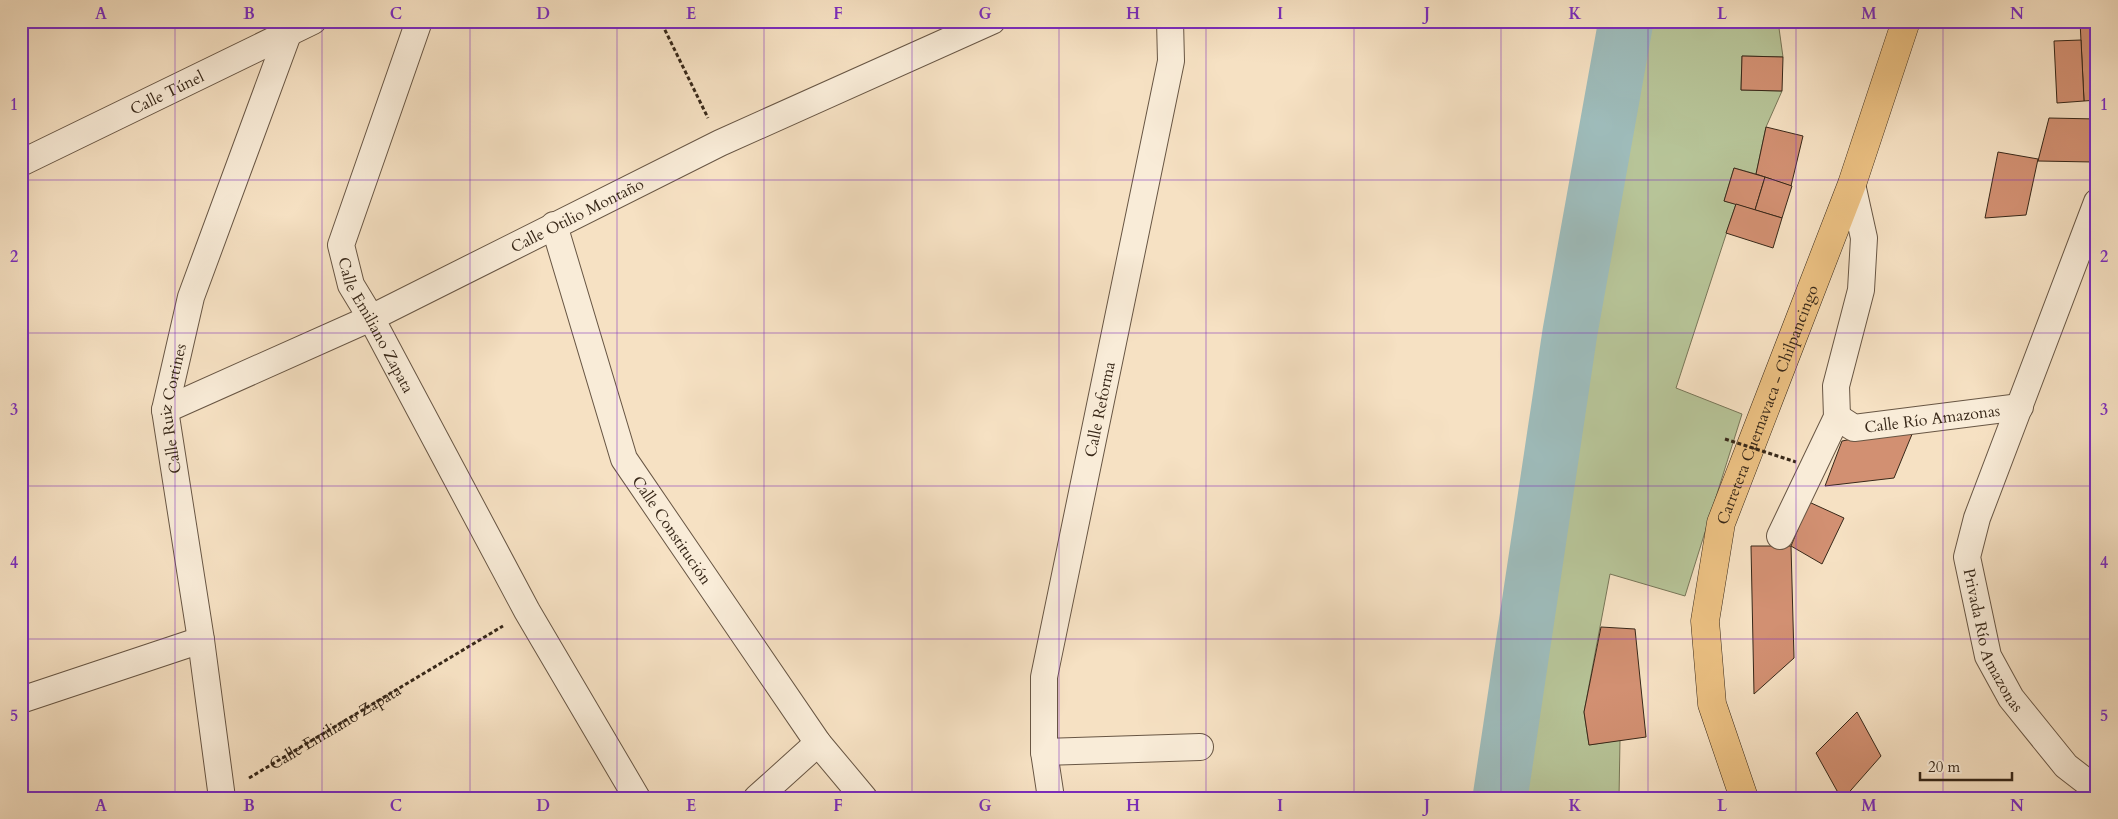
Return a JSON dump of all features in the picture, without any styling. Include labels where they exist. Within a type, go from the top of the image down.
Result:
[{"type":"main road","name":"Carretera Cuernavaca - Chilpancingo","points":[[1744,798],[1712,704],[1705,621],[1721,523],[1852,184],[1906,21]]},
{"type":"street","name":"Calle Túnel","points":[[21,163],[313,21]]},
{"type":"street","name":"Calle Emiliano Zapata","points":[[419,21],[341,244],[351,285],[371,318],[526,611],[637,798]]},
{"type":"street","name":"Calle Otilio Montaño","points":[[164,410],[371,318],[554,225],[720,144],[992,21]]},
{"type":"street","name":"Calle Reforma","points":[[1051,798],[1044,752],[1044,677],[1171,61],[1170,21]]},
{"type":"street","name":"Calle Ruiz Cortines","points":[[221,797],[201,640],[164,410],[191,297],[288,34]]},
{"type":"street","points":[[1780,536],[1838,418],[1836,386],[1861,290],[1864,238],[1852,184]]},
{"type":"street","name":"Calle Río Amazonas","points":[[1838,418],[1854,428],[2020,407],[2097,202]]},
{"type":"street","name":"Calle Constitución","points":[[554,225],[624,459],[818,743],[864,798]]},
{"type":"street","name":"Privada Río Amazonas","points":[[2020,407],[1978,518],[1967,557],[1988,656],[2011,698],[2066,766],[2097,790]]},
{"type":"street","points":[[21,700],[201,640]]},
{"type":"street","points":[[757,798],[818,743]]},
{"type":"street","points":[[1044,752],[1200,747]]},
{"type":"path","points":[[662,24],[720,144]]},
{"type":"path","points":[[1725,439],[1796,462]]},
{"type":"path","name":"Calle Emiliano Zapata","points":[[221,797],[526,611]]},
{"type":"green space","points":[[1643,21],[1778,21],[1783,57],[1742,56],[1741,90],[1782,91],[1766,127],[1756,174],[1734,168],[1724,201],[1736,204],[1676,388],[1742,414],[1685,596],[1610,574],[1584,712],[1589,745],[1620,740],[1619,798],[1490,798],[1583,380],[1605,225]]},
{"type":"building","points":[[2080,21],[2097,21],[2097,100],[2084,101]]},
{"type":"building","points":[[2081,40],[2084,101],[2057,103],[2054,41]]},
{"type":"building","points":[[1742,56],[1783,57],[1782,91],[1741,90]]},
{"type":"building","points":[[2049,118],[2097,119],[2097,148],[2093,162],[2038,161]]},
{"type":"building","points":[[1766,127],[1803,136],[1791,186],[1756,174]]},
{"type":"building","points":[[1998,152],[2038,159],[2026,215],[1985,218]]},
{"type":"building","points":[[1734,168],[1765,177],[1755,210],[1724,201]]},
{"type":"building","points":[[1765,177],[1792,186],[1782,218],[1755,210]]},
{"type":"building","points":[[1736,204],[1782,218],[1773,248],[1726,233]]},
{"type":"building","points":[[1915,427],[1894,478],[1825,486],[1842,441]]},
{"type":"building","points":[[1809,502],[1844,518],[1822,564],[1791,546]]},
{"type":"building","points":[[1751,546],[1791,546],[1794,658],[1754,694]]},
{"type":"building","points":[[1601,627],[1635,629],[1646,737],[1589,745],[1584,712]]},
{"type":"building","points":[[1857,712],[1881,756],[1844,798],[1841,798],[1816,753]]},
{"type":"waterway","points":[[1500,798],[1570,332],[1626,21]]}]
